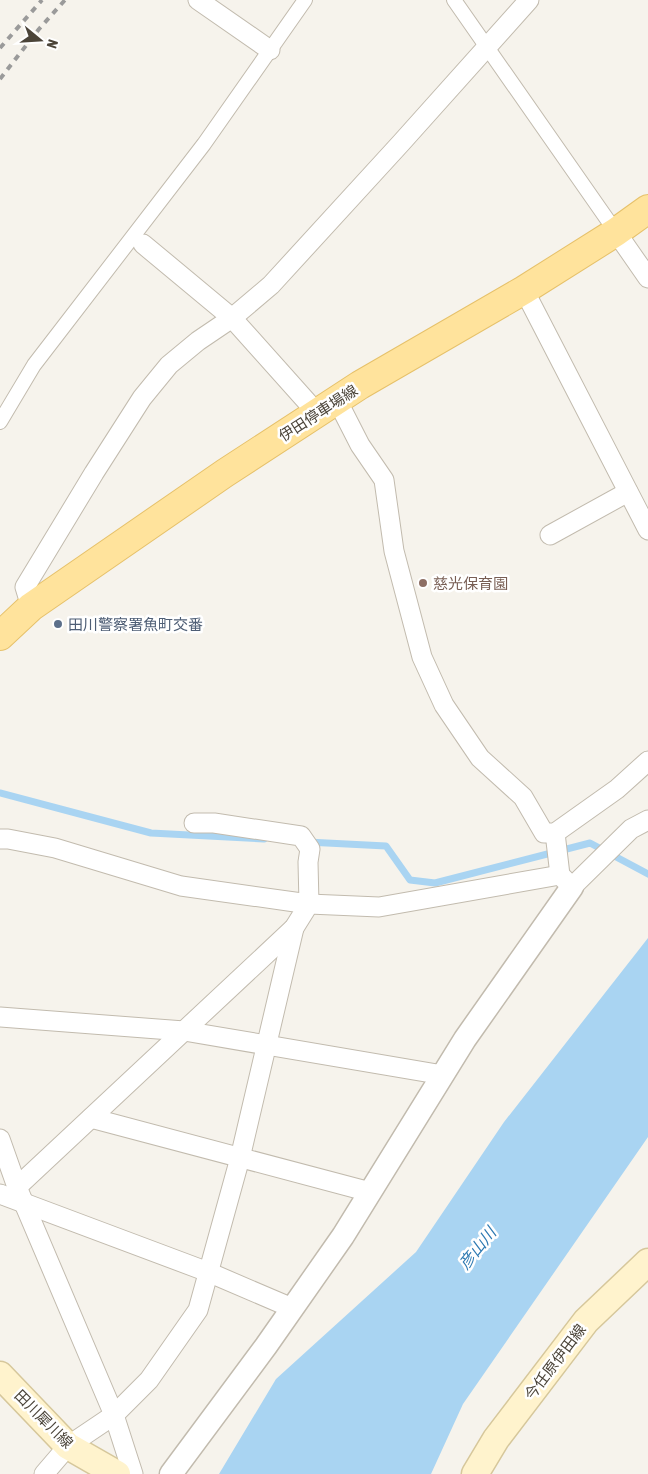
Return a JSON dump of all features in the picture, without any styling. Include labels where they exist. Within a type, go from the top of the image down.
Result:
[{"type":"main road","name":"伊田停車場線","points":[[0,636],[30,607],[225,473],[360,384],[524,290],[616,232],[648,208]]},
{"type":"main road","name":"今任原伊田線","points":[[475,1474],[496,1439],[586,1321],[648,1262]]},
{"type":"main road","name":"田川犀川線","points":[[0,1375],[68,1446],[117,1474]]},
{"type":"street","points":[[198,0],[270,50]]},
{"type":"street","points":[[0,422],[34,365],[204,144],[305,0]]},
{"type":"street","points":[[454,0],[648,278]]},
{"type":"street","points":[[30,607],[25,587],[142,398],[169,364],[232,318],[271,285],[529,0]]},
{"type":"street","points":[[143,244],[232,318],[327,406],[360,445],[384,480],[394,551],[422,657],[444,705],[480,758],[523,797],[544,834],[555,835],[617,790],[648,761]]},
{"type":"street","points":[[524,290],[648,530]]},
{"type":"street","points":[[550,535],[628,492]]},
{"type":"street","points":[[171,1474],[343,1236],[564,875],[631,829],[648,820]]},
{"type":"street","points":[[21,1195],[91,1118],[294,928],[309,904],[308,862],[310,849],[301,836],[214,822],[194,823]]},
{"type":"street","points":[[555,835],[564,875]]},
{"type":"street","points":[[0,839],[55,848],[180,886],[309,904],[380,907],[564,875]]},
{"type":"street","points":[[44,1474],[68,1446],[114,1415],[149,1380],[198,1310],[240,1158],[294,928]]},
{"type":"street","points":[[0,1017],[184,1030],[266,1046],[443,1075]]},
{"type":"street","points":[[91,1118],[370,1192]]},
{"type":"street","points":[[0,1138],[21,1195],[114,1415],[133,1474]]},
{"type":"street","points":[[0,1194],[21,1195],[292,1308]]},
{"type":"water","name":"彦山川","points":[[648,938],[648,1137],[463,1404],[431,1474],[219,1474],[276,1379],[416,1252],[504,1122]]},
{"type":"waterway","points":[[0,793],[151,833],[264,839]]},
{"type":"waterway","points":[[307,842],[386,846],[410,880],[435,883],[590,843],[648,874]]},
{"type":"railway","points":[[0,48],[42,0]]},
{"type":"railway","points":[[0,79],[39,29],[65,0]]},
{"type":"place","name":"慈光保育園","points":[[423,583]]},
{"type":"place","name":"田川警察署魚町交番","points":[[58,624]]}]
